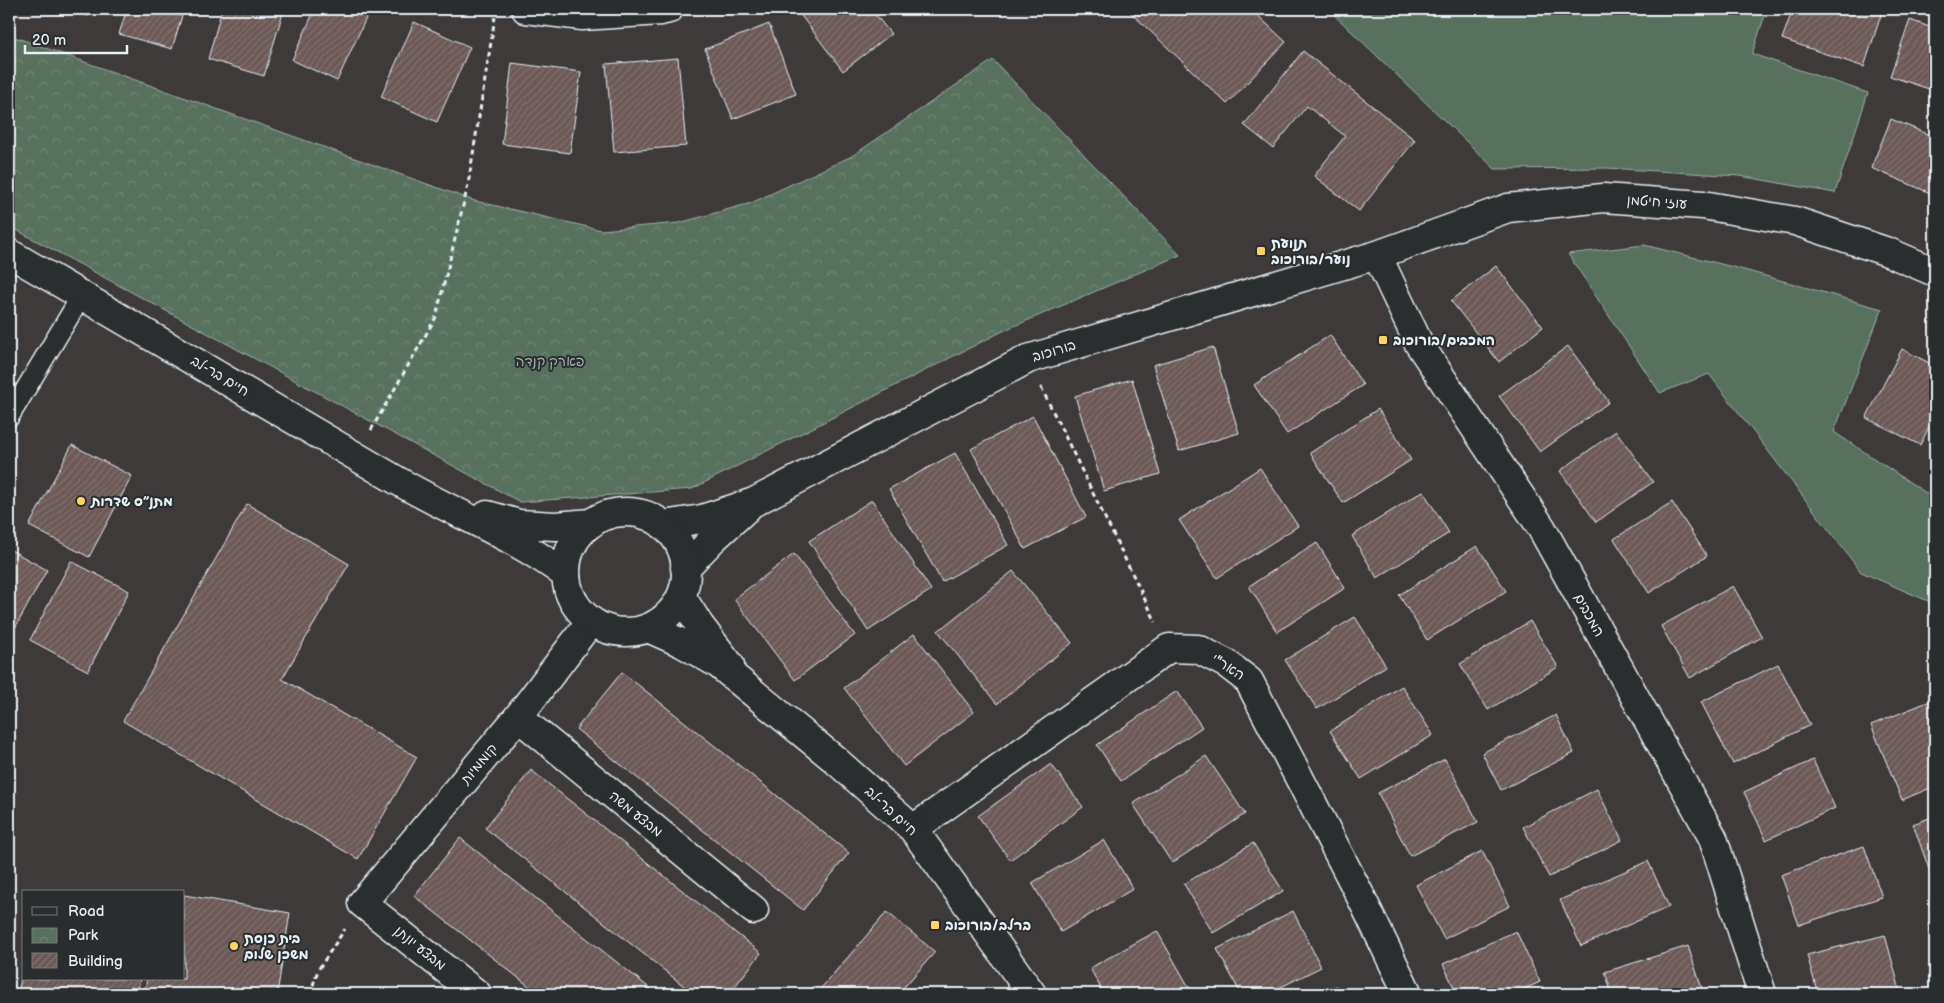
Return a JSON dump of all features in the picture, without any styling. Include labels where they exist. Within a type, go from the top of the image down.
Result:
[{"type":"street","points":[[526,9],[582,16],[669,9]]},
{"type":"street","name":"עוזי חיטמן","points":[[1377,255],[1508,208],[1603,198],[1702,205],[1795,221],[1888,252],[1935,272]]},
{"type":"street","name":"חיים בר-לב","points":[[9,253],[431,500],[516,541],[566,575]]},
{"type":"street","name":"בורוכוב","points":[[663,525],[702,519],[754,502],[1028,359],[1377,255]]},
{"type":"street","name":"המכבים","points":[[1377,255],[1419,344],[1541,527],[1713,838],[1762,994]]},
{"type":"street","name":"חיים בר-לב","points":[[431,500],[518,524],[555,526],[592,523]]},
{"type":"street","name":"בורוכוב","points":[[685,568],[713,539],[754,502]]},
{"type":"street","points":[[625,513],[641,515],[663,525],[676,540],[684,558],[686,578],[681,596],[671,612],[657,624],[629,632],[617,631],[591,621],[573,601],[567,584],[568,555],[578,537],[592,523],[608,516],[625,513]]},
{"type":"street","name":"חיים בר-לב","points":[[681,596],[723,657],[761,699]]},
{"type":"street","name":"קוממיות","points":[[362,903],[518,717],[591,621]]},
{"type":"street","name":"חיים בר-לב","points":[[648,628],[682,643],[717,663],[833,758],[914,829],[1032,994]]},
{"type":"street","points":[[914,829],[1169,648]]},
{"type":"street","name":"האר\"י","points":[[1169,648],[1198,649],[1226,664],[1249,681],[1361,896],[1408,994]]},
{"type":"street","name":"מבצע משה","points":[[518,717],[754,910]]},
{"type":"street","name":"מבצע יונתן","points":[[362,903],[477,994]]},
{"type":"lane","points":[[9,417],[82,295]]},
{"type":"path","points":[[355,456],[436,317],[468,185],[496,9]]},
{"type":"path","points":[[1028,359],[1169,648]]},
{"type":"path","points":[[310,994],[318,970],[362,903]]},
{"type":"green space","points":[[1328,9],[1767,9],[1752,54],[1868,93],[1835,193],[1740,176],[1607,168],[1495,169]]},
{"type":"green space","name":"פארק קנדה","points":[[9,35],[475,201],[601,230],[679,223],[751,203],[852,156],[993,60],[1180,255],[1003,331],[692,489],[520,502],[9,226]]},
{"type":"green space","points":[[1644,245],[1737,268],[1882,309],[1834,432],[1935,499],[1935,604],[1861,572],[1709,374],[1660,393],[1568,254]]},
{"type":"building","points":[[64,9],[91,9],[89,16]]},
{"type":"building","points":[[127,9],[184,9],[172,49],[119,34]]},
{"type":"building","points":[[222,9],[284,9],[264,76],[208,59]]},
{"type":"building","points":[[315,9],[351,9],[367,16],[337,81],[292,60]]},
{"type":"building","points":[[796,9],[871,9],[891,34],[843,71]]},
{"type":"building","points":[[1127,9],[1251,9],[1286,42],[1227,104]]},
{"type":"building","points":[[1793,9],[1883,9],[1864,67],[1782,39]]},
{"type":"building","points":[[1910,20],[1935,29],[1935,91],[1890,76]]},
{"type":"building","points":[[414,22],[470,47],[437,122],[381,97]]},
{"type":"building","points":[[769,24],[796,94],[733,119],[705,49]]},
{"type":"building","points":[[1303,51],[1415,140],[1359,211],[1314,176],[1345,136],[1307,106],[1273,148],[1244,125]]},
{"type":"building","points":[[678,58],[686,146],[614,152],[606,64]]},
{"type":"building","points":[[512,63],[581,72],[570,153],[502,144]]},
{"type":"building","points":[[1891,119],[1935,137],[1935,195],[1871,168]]},
{"type":"building","points":[[1496,266],[1543,327],[1499,362],[1451,301]]},
{"type":"building","points":[[1330,335],[1363,385],[1287,434],[1254,385]]},
{"type":"building","points":[[1568,346],[1609,402],[1540,452],[1499,396]]},
{"type":"building","points":[[1213,347],[1239,433],[1179,451],[1153,365]]},
{"type":"building","points":[[1902,349],[1935,366],[1935,415],[1920,445],[1866,418]]},
{"type":"building","points":[[1132,379],[1160,474],[1104,491],[1075,396]]},
{"type":"building","points":[[1378,409],[1411,460],[1343,503],[1310,453]]},
{"type":"building","points":[[1033,416],[1086,517],[1025,549],[971,449]]},
{"type":"building","points":[[1616,431],[1653,482],[1596,522],[1560,471]]},
{"type":"building","name":"מתנ״ס שדרות","points":[[72,445],[132,476],[89,557],[29,526]]},
{"type":"building","points":[[955,453],[1008,545],[942,582],[889,489]]},
{"type":"building","points":[[1260,468],[1298,526],[1217,578],[1179,520]]},
{"type":"building","points":[[1423,491],[1449,533],[1377,578],[1352,536]]},
{"type":"building","points":[[872,500],[931,590],[868,631],[809,541]]},
{"type":"building","points":[[1672,502],[1707,556],[1649,593],[1614,539]]},
{"type":"building","points":[[247,504],[349,564],[282,679],[417,757],[358,859],[123,721]]},
{"type":"building","points":[[1317,543],[1345,588],[1277,632],[1249,586]]},
{"type":"building","points":[[1477,546],[1506,591],[1427,640],[1399,595]]},
{"type":"building","points":[[9,549],[47,570],[9,639]]},
{"type":"building","points":[[794,554],[855,635],[795,680],[734,599]]},
{"type":"building","points":[[71,561],[129,591],[88,671],[30,640]]},
{"type":"building","points":[[1013,571],[1072,643],[997,704],[938,631]]},
{"type":"building","points":[[1733,586],[1762,637],[1690,678],[1661,626]]},
{"type":"building","points":[[1355,617],[1386,666],[1317,709],[1285,660]]},
{"type":"building","points":[[1530,621],[1558,667],[1488,710],[1460,664]]},
{"type":"building","points":[[914,634],[974,712],[904,766],[844,688]]},
{"type":"building","points":[[1778,664],[1810,725],[1733,764],[1701,702]]},
{"type":"building","points":[[622,672],[849,853],[803,910],[576,729]]},
{"type":"building","points":[[1402,686],[1433,735],[1361,779],[1330,731]]},
{"type":"building","points":[[1177,691],[1202,727],[1121,781],[1097,745]]},
{"type":"building","points":[[1935,699],[1935,786],[1902,800],[1871,725]]},
{"type":"building","points":[[1556,715],[1574,753],[1501,790],[1482,753]]},
{"type":"building","points":[[1206,756],[1245,814],[1172,863],[1133,804]]},
{"type":"building","points":[[1445,759],[1478,822],[1410,856],[1378,793]]},
{"type":"building","points":[[1813,760],[1835,808],[1766,840],[1744,792]]},
{"type":"building","points":[[1051,764],[1083,807],[1010,860],[978,816]]},
{"type":"building","points":[[531,770],[761,953],[729,994],[694,994],[485,828]]},
{"type":"building","points":[[1597,789],[1622,840],[1549,877],[1523,827]]},
{"type":"building","points":[[1935,816],[1935,886],[1913,824]]},
{"type":"building","points":[[460,838],[657,994],[539,994],[414,896]]},
{"type":"building","points":[[1104,840],[1133,889],[1061,932],[1032,883]]},
{"type":"building","points":[[1253,843],[1283,891],[1213,933],[1184,884]]},
{"type":"building","points":[[1864,846],[1882,897],[1799,925],[1781,875]]},
{"type":"building","points":[[1482,851],[1510,906],[1444,939],[1416,885]]},
{"type":"building","points":[[1648,861],[1669,907],[1581,946],[1560,900]]},
{"type":"building","name":"בית כנסת משכן שלום","points":[[185,895],[290,913],[277,994],[144,994],[147,980],[185,980]]},
{"type":"building","points":[[1293,911],[1321,967],[1267,994],[1241,994],[1217,949]]},
{"type":"building","points":[[887,912],[935,952],[898,994],[816,994]]},
{"type":"building","points":[[1935,922],[1935,951],[1928,924]]},
{"type":"building","points":[[1157,931],[1190,989],[1180,994],[1104,994],[1090,968]]},
{"type":"building","points":[[1516,931],[1540,982],[1513,994],[1457,994],[1443,964]]},
{"type":"building","points":[[1885,935],[1901,994],[1818,994],[1807,955]]},
{"type":"building","points":[[1688,946],[1703,992],[1696,994],[1612,994],[1605,972]]},
{"type":"building","points":[[22,974],[22,980],[140,980],[137,994],[18,994]]},
{"type":"building","points":[[1337,986],[1341,994],[1318,994]]},
{"type":"place","name":"תנועת נוער/בורוכוב","points":[[1261,251]]},
{"type":"place","name":"המכבים/בורוכוב","points":[[1383,340]]},
{"type":"place","name":"מתנ״ס שדרות","points":[[81,501]]},
{"type":"place","name":"ברלב/בורוכוב","points":[[935,925]]},
{"type":"place","name":"בית כנסת משכן שלום","points":[[234,946]]}]
